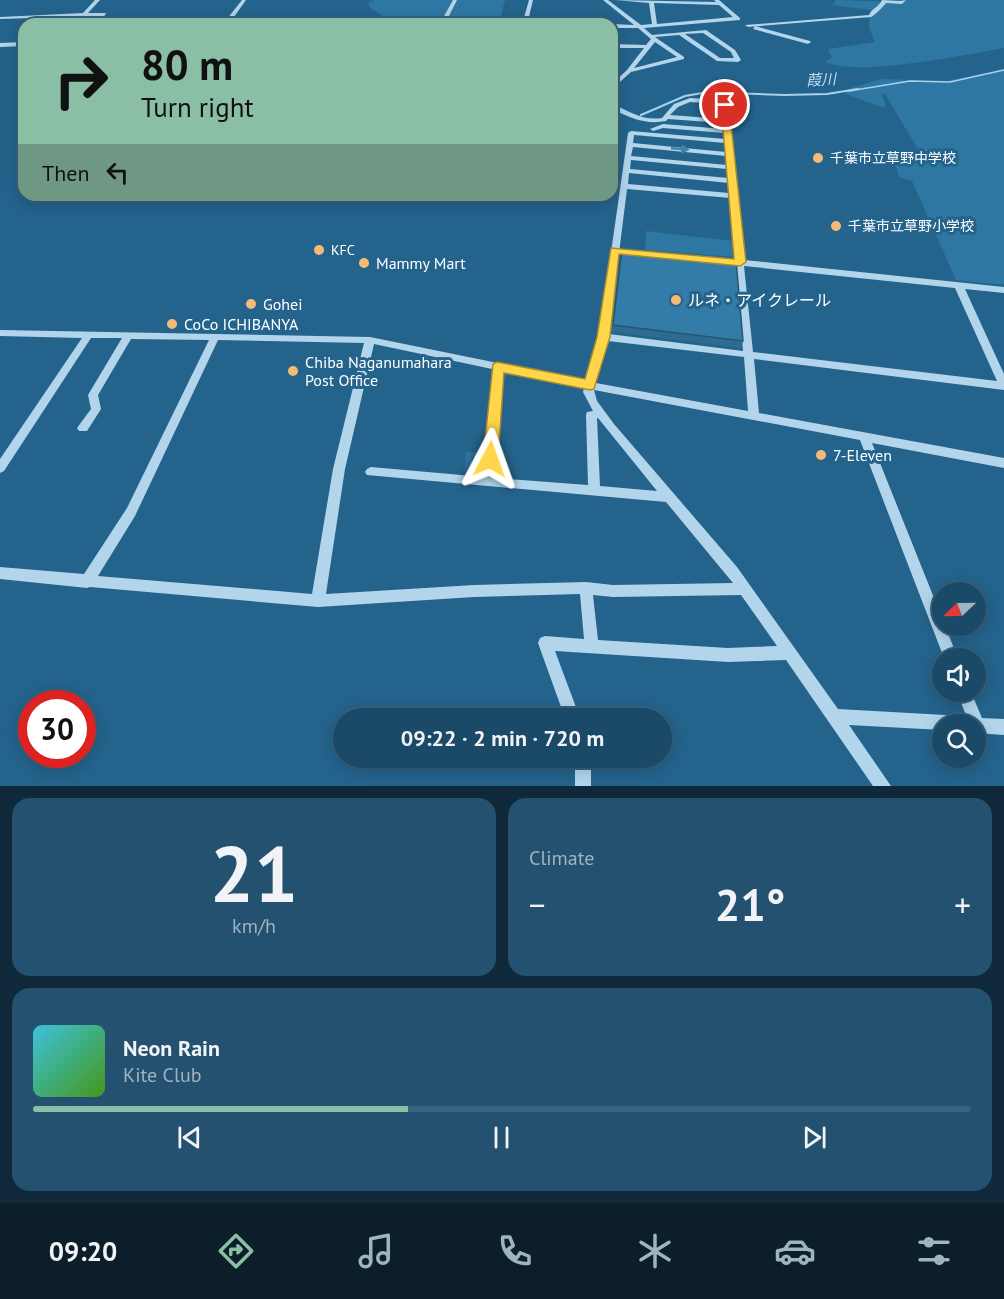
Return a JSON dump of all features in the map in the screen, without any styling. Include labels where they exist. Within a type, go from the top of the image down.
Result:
[{"type":"street","points":[[85,14],[98,0]]},
{"type":"street","points":[[230,18],[244,0]]},
{"type":"street","points":[[446,18],[455,0]]},
{"type":"street","points":[[526,18],[531,0]]},
{"type":"street","points":[[605,0],[682,58],[629,71]]},
{"type":"street","points":[[617,0],[718,2],[748,25],[808,42]]},
{"type":"street","points":[[748,25],[871,16],[884,1],[902,3],[904,0]]},
{"type":"street","points":[[652,1],[655,26]]},
{"type":"street","points":[[0,18],[104,14],[101,18]]},
{"type":"street","points":[[618,26],[641,27],[736,18]]},
{"type":"street","points":[[653,38],[680,33],[704,31],[734,51],[738,60],[719,60],[680,33]]},
{"type":"street","points":[[620,80],[653,38]]},
{"type":"street","points":[[0,45],[18,44]]},
{"type":"street","points":[[618,46],[648,47]]},
{"type":"street","points":[[618,109],[644,121],[664,120],[677,104],[689,99],[725,105],[754,416]]},
{"type":"street","points":[[666,117],[726,121]]},
{"type":"street","points":[[728,136],[631,133],[604,337],[588,392],[601,414],[732,571],[883,786]]},
{"type":"street","points":[[630,145],[730,154]]},
{"type":"street","points":[[628,158],[731,167]]},
{"type":"street","points":[[626,171],[732,181]]},
{"type":"street","points":[[624,186],[734,196]]},
{"type":"street","points":[[614,250],[626,251]]},
{"type":"street","points":[[729,261],[1004,290]]},
{"type":"street","points":[[959,286],[1004,386]]},
{"type":"street","points":[[0,333],[370,340],[497,367],[1004,463]]},
{"type":"street","points":[[0,468],[89,334]]},
{"type":"street","points":[[83,429],[96,409],[93,395],[128,336]]},
{"type":"street","points":[[87,582],[129,515],[215,337]]},
{"type":"street","points":[[604,337],[1004,386]]},
{"type":"street","points":[[318,601],[339,469],[370,340]]},
{"type":"street","points":[[489,482],[497,367]]},
{"type":"street","points":[[594,491],[591,415],[601,414]]},
{"type":"street","points":[[864,437],[947,648]]},
{"type":"street","points":[[372,472],[669,497]]},
{"type":"street","points":[[0,573],[318,601],[474,591],[586,588],[613,591],[744,589]]},
{"type":"street","points":[[586,588],[592,647]]},
{"type":"street","points":[[568,708],[545,643],[728,655],[790,653]]},
{"type":"street","points":[[834,716],[932,722]]},
{"type":"street","points":[[986,726],[1004,727]]},
{"type":"street","points":[[583,768],[583,786]]},
{"type":"shaded area","points":[[374,0],[453,0],[444,17],[388,18],[370,8],[368,3]]},
{"type":"shaded area","points":[[457,0],[505,0],[501,16],[448,18]]},
{"type":"shaded area","points":[[836,0],[897,2],[900,0],[1004,0],[1004,48],[885,66],[840,66],[825,62],[832,58],[828,49],[875,42],[869,28],[870,10],[832,5]]},
{"type":"shaded area","points":[[1004,69],[1004,285],[956,280],[912,181],[899,177],[892,151],[919,151],[885,94],[882,94],[886,106],[881,107],[846,94],[845,90],[881,79],[947,81]]},
{"type":"shaded area","points":[[646,231],[733,241],[735,257],[645,250]]},
{"type":"shaded area","points":[[466,452],[487,452],[485,477],[464,476]]},
{"type":"building","name":"ルネ・アイクレール","points":[[622,249],[736,260],[743,341],[613,325]]},
{"type":"waterway","name":"葭川","points":[[849,91],[910,81],[950,82],[1004,70]]},
{"type":"waterway","name":"葭川","points":[[641,115],[685,96],[708,92],[784,95],[827,94],[858,89]]},
{"type":"place","name":"千葉市立草野中学校","points":[[818,158]]},
{"type":"place","name":"千葉市立草野小学校","points":[[836,226]]},
{"type":"place","name":"KFC","points":[[319,250]]},
{"type":"place","name":"Mammy Mart","points":[[364,263]]},
{"type":"place","name":"ルネ・アイクレール","points":[[676,300]]},
{"type":"place","name":"Gohei","points":[[251,304]]},
{"type":"place","name":"CoCo ICHIBANYA","points":[[172,324]]},
{"type":"place","name":"Chiba Naganumahara Post Office","points":[[293,371]]},
{"type":"place","name":"7-Eleven","points":[[821,455]]},
{"type":"route","points":[[490,459],[497,367],[590,385],[604,337],[614,250],[740,262],[725,105]]}]
